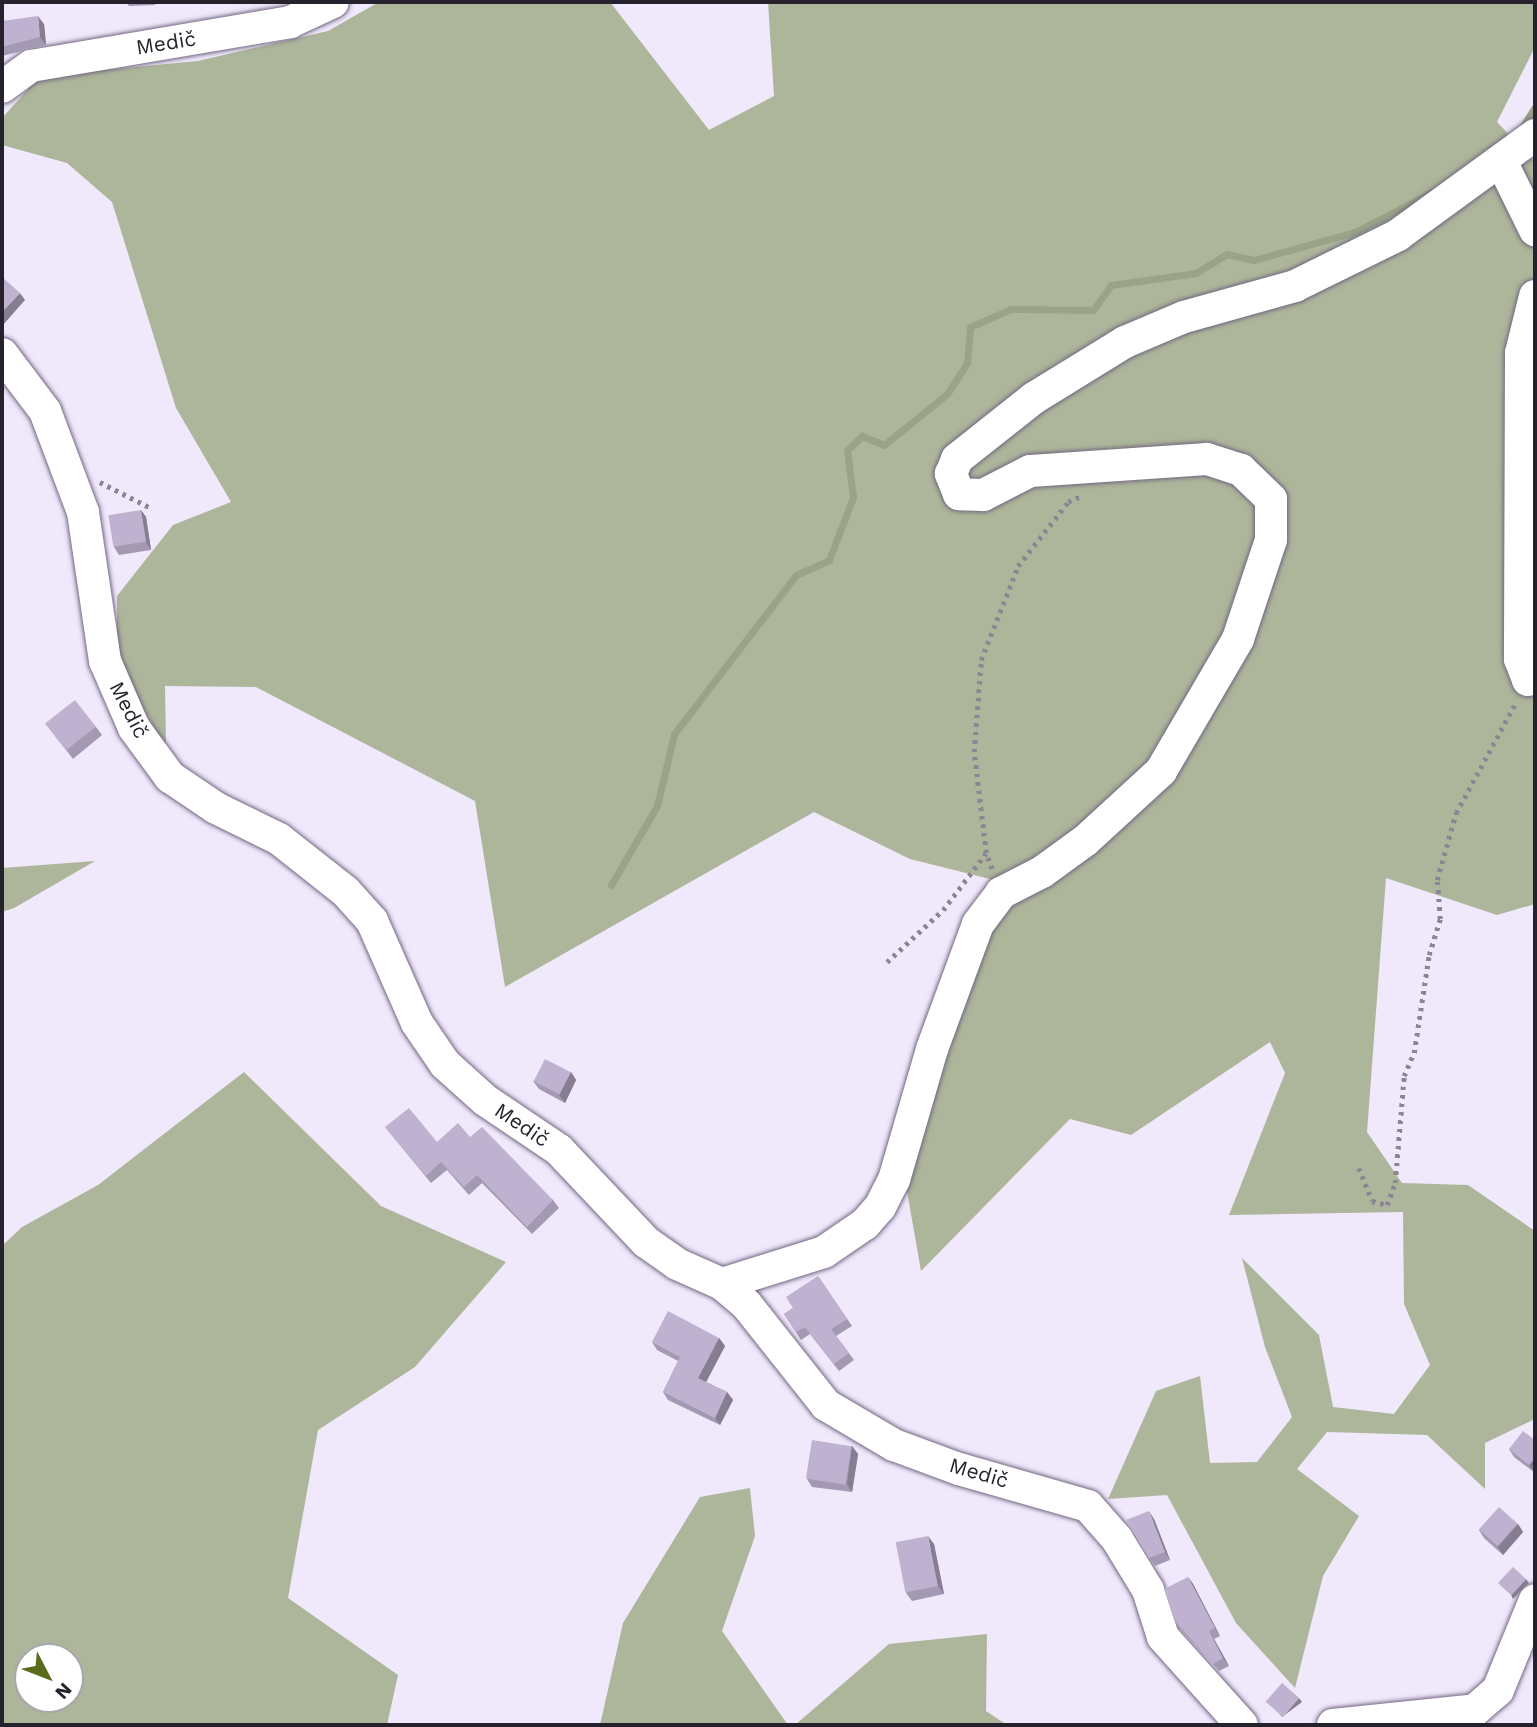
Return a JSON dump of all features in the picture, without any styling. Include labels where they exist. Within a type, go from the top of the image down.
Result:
[{"type":"street","name":"Medič","points":[[2,87],[31,66],[290,22],[333,2]]},
{"type":"street","points":[[722,1284],[824,1252],[864,1224],[880,1207],[894,1180],[932,1049],[978,924],[1001,893],[1042,872],[1086,840],[1161,771],[1238,639],[1271,540],[1271,499],[1241,470],[1207,459],[1030,471],[983,495],[959,494],[951,474],[957,459],[1034,398],[1125,342],[1184,317],[1295,286],[1398,235],[1502,163],[1535,135]]},
{"type":"street","points":[[1502,163],[1535,230]]},
{"type":"street","points":[[1531,678],[1520,659],[1521,353],[1535,296]]},
{"type":"street","name":"Medič","points":[[2,354],[44,411],[86,523],[105,661],[134,728],[170,777],[216,808],[279,839],[346,892],[372,921],[417,1023],[445,1064],[485,1100],[559,1150],[646,1242],[677,1264],[722,1284],[768,1327],[826,1405],[861,1429],[958,1469],[1060,1495],[1088,1506],[1117,1539],[1148,1590],[1163,1637],[1242,1725]]},
{"type":"street","points":[[1332,1725],[1475,1710],[1498,1690],[1535,1600]]},
{"type":"path","points":[[64,464],[149,506]]},
{"type":"path","points":[[1001,893],[986,853],[974,752],[981,660],[1018,566],[1068,502],[1091,492]]},
{"type":"path","points":[[1359,1168],[1372,1201],[1387,1205],[1395,1183],[1404,1076],[1414,1053],[1429,955],[1440,919],[1437,880],[1456,813],[1531,678]]},
{"type":"path","points":[[887,962],[943,910],[986,853]]},
{"type":"green space","points":[[379,2],[610,2],[709,130],[774,96],[768,2],[1535,2],[1535,47],[1497,122],[1535,162],[1535,904],[1497,915],[1386,878],[1367,1132],[1402,1183],[1468,1185],[1535,1231],[1535,1419],[1485,1443],[1485,1489],[1427,1435],[1327,1432],[1297,1469],[1359,1516],[1323,1576],[1295,1688],[1236,1623],[1167,1495],[1108,1499],[1156,1391],[1200,1376],[1210,1463],[1257,1462],[1292,1417],[1265,1347],[1242,1258],[1319,1335],[1333,1407],[1394,1414],[1430,1365],[1404,1304],[1403,1212],[1229,1215],[1285,1073],[1270,1042],[1131,1135],[1070,1119],[921,1271],[905,1180],[1006,883],[910,859],[814,812],[505,987],[475,801],[256,687],[165,686],[166,748],[117,665],[117,596],[173,525],[231,502],[176,408],[112,202],[67,163],[2,145],[2,118],[40,76],[198,61],[328,31]]},
{"type":"green space","points":[[95,861],[14,908],[2,912],[2,868]]},
{"type":"green space","points":[[244,1072],[381,1206],[506,1262],[415,1367],[318,1430],[288,1598],[398,1675],[387,1725],[2,1725],[2,1246],[22,1227],[98,1185]]},
{"type":"green space","points":[[750,1488],[755,1536],[722,1631],[788,1725],[600,1725],[623,1623],[700,1497]]},
{"type":"green space","points":[[987,1634],[986,1711],[1007,1725],[795,1725],[889,1644]]},
{"type":"building","points":[[38,16],[40,37],[2,47],[2,21]]},
{"type":"building","points":[[2,277],[20,293],[2,312]]},
{"type":"building","points":[[141,510],[146,542],[113,547],[108,515]]},
{"type":"building","points":[[75,700],[96,727],[66,750],[45,723]]},
{"type":"building","points":[[545,1059],[571,1072],[559,1094],[534,1081]]},
{"type":"building","points":[[409,1108],[437,1142],[458,1123],[470,1137],[482,1127],[553,1200],[527,1227],[477,1175],[464,1187],[441,1162],[426,1176],[385,1127]]},
{"type":"building","points":[[818,1276],[847,1319],[831,1329],[849,1353],[834,1364],[805,1327],[796,1332],[784,1314],[793,1308],[786,1297]]},
{"type":"building","points":[[668,1311],[719,1338],[698,1378],[727,1392],[715,1418],[663,1392],[680,1357],[652,1342]]},
{"type":"building","points":[[1523,1431],[1535,1440],[1535,1458],[1529,1465],[1509,1449]]},
{"type":"building","points":[[812,1440],[852,1446],[845,1485],[806,1479]]},
{"type":"building","points":[[1499,1507],[1518,1524],[1498,1546],[1479,1529]]},
{"type":"building","points":[[1149,1511],[1165,1552],[1149,1558],[1126,1520]]},
{"type":"building","points":[[928,1536],[938,1586],[905,1592],[896,1542]]},
{"type":"building","points":[[1513,1567],[1526,1579],[1511,1595],[1498,1583]]},
{"type":"building","points":[[1188,1577],[1215,1628],[1209,1631],[1223,1658],[1213,1664],[1174,1620],[1164,1589]]},
{"type":"building","points":[[1282,1683],[1299,1698],[1283,1717],[1266,1702]]},
{"type":"waterway","points":[[1523,126],[1535,107]]},
{"type":"waterway","points":[[611,885],[657,806],[674,734],[796,575],[829,560],[853,497],[847,450],[862,436],[884,445],[947,394],[967,363],[970,327],[1011,309],[1093,310],[1111,285],[1196,273],[1226,254],[1254,260],[1355,232],[1434,191]]}]
